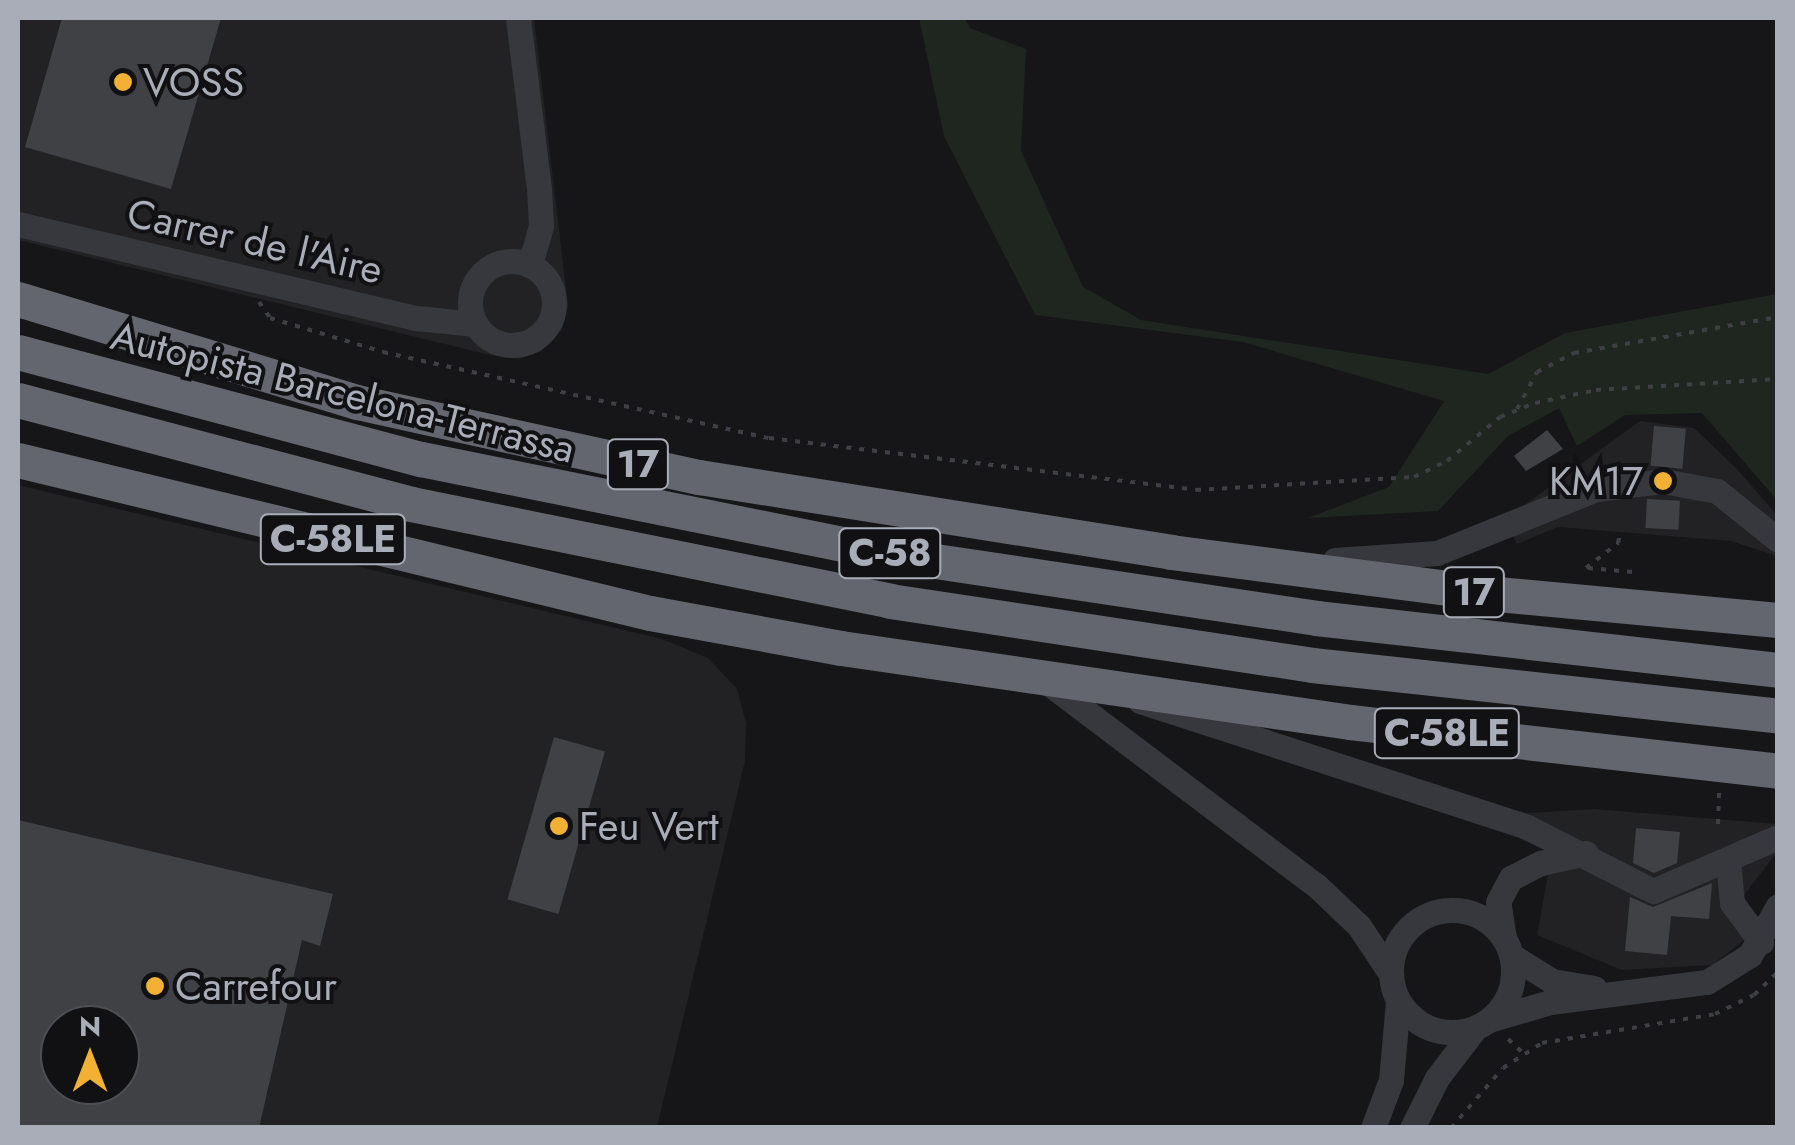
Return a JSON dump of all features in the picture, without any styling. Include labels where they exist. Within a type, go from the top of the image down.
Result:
[{"type":"highway","points":[[18,291],[113,331]]},
{"type":"highway","points":[[18,299],[113,331]]},
{"type":"highway","name":"17","points":[[113,331],[356,402],[699,477],[1171,552],[1487,593],[1778,620]]},
{"type":"highway","name":"Autopista Barcelona-Terrassa","points":[[18,352],[420,459],[902,556],[1316,618],[1778,670]]},
{"type":"highway","name":"C-58","points":[[18,400],[410,504],[890,601],[1312,666],[1778,716]]},
{"type":"highway","name":"C-58LE","points":[[18,460],[650,612],[1042,680],[1778,771]]},
{"type":"street","points":[[518,18],[540,188],[541,226],[530,265]]},
{"type":"street","name":"Carrer de l'Aire","points":[[18,224],[417,318],[476,324]]},
{"type":"street","points":[[512,261],[530,265],[544,276],[554,298],[546,330],[528,342],[508,345],[476,324],[471,295],[483,273],[512,261]]},
{"type":"street","points":[[1171,552],[1418,557],[1485,538],[1596,489],[1663,481],[1717,491],[1778,540]]},
{"type":"street","points":[[1042,680],[1317,886],[1359,926],[1390,974],[1398,1001],[1394,1062],[1373,1128]]},
{"type":"street","points":[[1117,690],[1171,714],[1527,827],[1586,853],[1653,891],[1778,837]]},
{"type":"street","points":[[1412,1128],[1437,1078],[1512,986],[1498,902],[1511,878],[1541,862],[1586,853]]},
{"type":"street","points":[[1728,860],[1732,902],[1761,942]]},
{"type":"street","points":[[1398,1001],[1437,1030],[1482,1024],[1619,991],[1707,982],[1728,973],[1761,942],[1778,906]]},
{"type":"street","points":[[1390,974],[1405,931],[1433,912],[1478,915],[1508,947],[1552,980],[1619,991]]},
{"type":"path","points":[[258,278],[259,307],[270,318],[446,369],[769,438],[1196,490],[1414,477],[1437,468],[1517,409],[1596,390],[1778,378]]},
{"type":"path","points":[[1517,409],[1537,372],[1574,352],[1778,318]]},
{"type":"path","points":[[1621,530],[1618,543],[1586,568],[1633,572]]},
{"type":"path","points":[[1717,792],[1718,824]]},
{"type":"path","points":[[1451,1128],[1488,1083],[1532,1048],[1583,1032],[1715,1014],[1754,995],[1778,972]]},
{"type":"shaded area","points":[[18,18],[534,18],[568,306],[562,330],[542,351],[519,359],[490,355],[18,240]]},
{"type":"shaded area","points":[[919,18],[965,18],[970,28],[1026,49],[1021,151],[1083,287],[1141,320],[1488,374],[1565,333],[1777,294],[1777,500],[1702,413],[1625,415],[1577,446],[1559,408],[1508,436],[1438,511],[1308,518],[1389,487],[1444,401],[1243,342],[1035,315],[944,136]]},
{"type":"shaded area","points":[[1640,421],[1694,428],[1736,468],[1777,515],[1777,556],[1731,541],[1558,527],[1517,544],[1505,519]]},
{"type":"shaded area","points":[[18,485],[662,639],[708,658],[737,689],[746,723],[745,761],[657,1127],[18,1128]]},
{"type":"shaded area","points":[[1594,809],[1777,824],[1777,852],[1744,895],[1746,915],[1758,920],[1743,941],[1712,965],[1622,970],[1537,935],[1552,853],[1507,833],[1512,814]]},
{"type":"building","name":"VOSS","points":[[62,18],[221,18],[171,189],[25,147]]},
{"type":"building","points":[[1654,426],[1686,429],[1682,469],[1651,466]]},
{"type":"building","points":[[1547,430],[1563,449],[1526,471],[1514,456]]},
{"type":"building","points":[[1647,499],[1680,501],[1678,530],[1645,528]]},
{"type":"building","name":"Feu Vert","points":[[554,737],[605,752],[558,914],[507,899]]},
{"type":"building","name":"Carrefour","points":[[18,820],[333,894],[320,946],[302,940],[259,1128],[18,1128]]},
{"type":"building","points":[[1636,828],[1680,832],[1677,863],[1654,873],[1633,863]]},
{"type":"building","points":[[1712,883],[1709,919],[1671,916],[1667,955],[1625,951],[1630,897],[1653,907]]},
{"type":"place","name":"VOSS","points":[[123,82]]},
{"type":"place","name":"KM17","points":[[1663,481]]},
{"type":"place","name":"Feu Vert","points":[[559,826]]},
{"type":"place","name":"Carrefour","points":[[155,986]]}]
